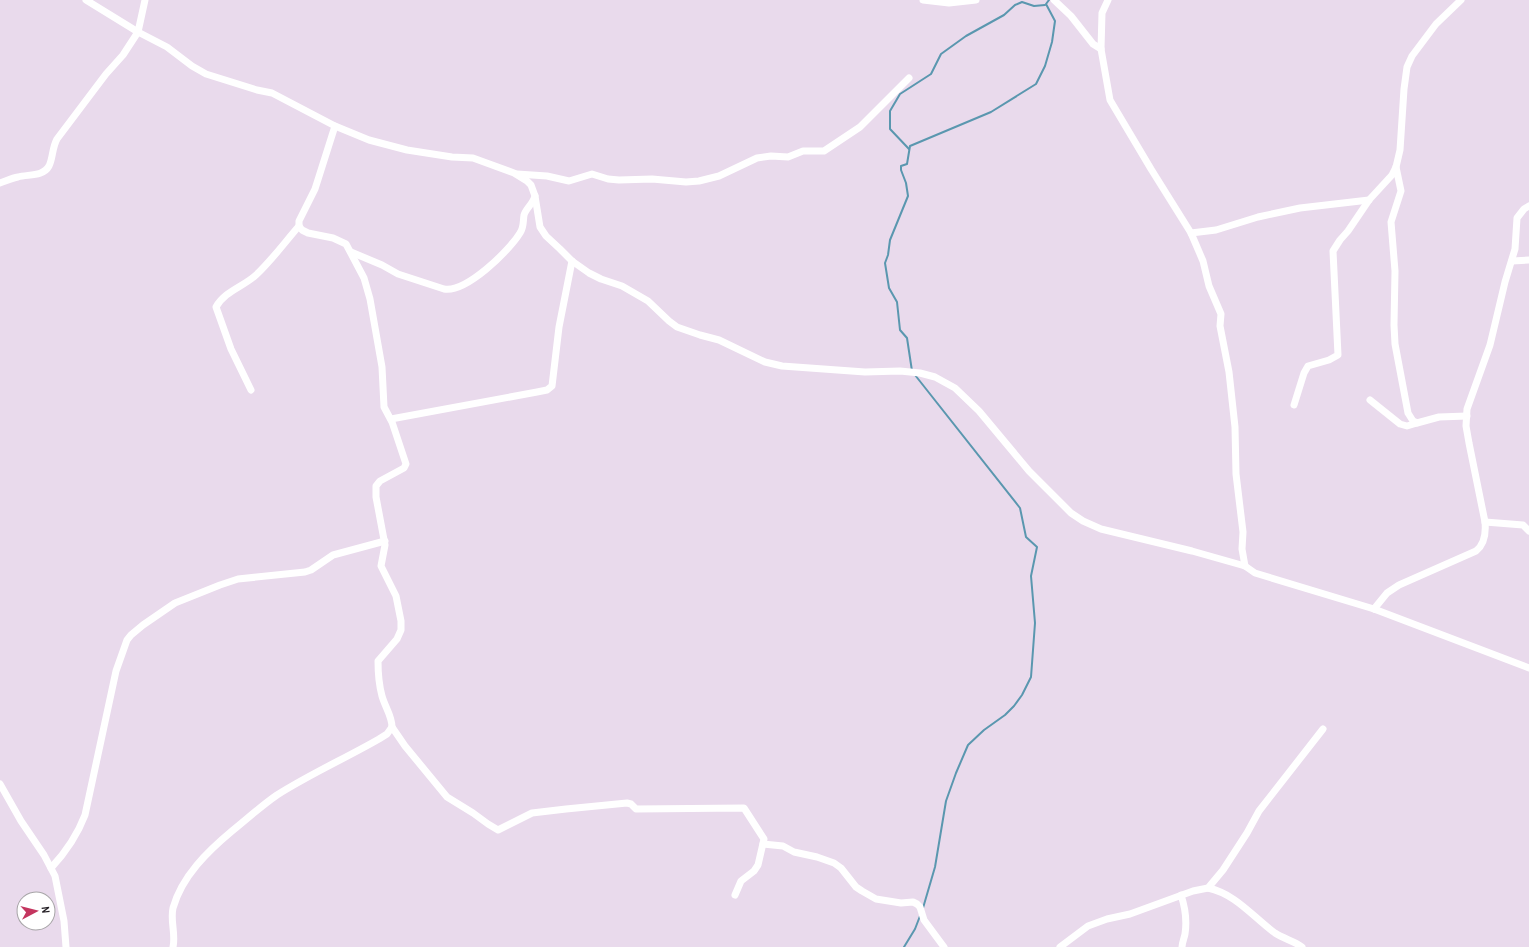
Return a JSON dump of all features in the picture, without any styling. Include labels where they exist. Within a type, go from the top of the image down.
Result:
[{"type":"street","points":[[86,0],[138,32],[167,47],[192,66],[206,74],[257,90],[272,93],[335,126],[369,140],[407,150],[452,157],[473,158],[514,173],[531,185],[535,196],[542,231],[572,261],[601,279],[622,286],[640,295],[669,322],[677,327],[719,340],[765,362],[782,366],[865,372],[900,371],[920,373],[935,377],[955,388],[979,412],[1030,471],[1072,513],[1083,521],[1101,529],[1192,550],[1245,566],[1254,573],[1374,609],[1529,668]]},
{"type":"street","points":[[0,182],[19,176],[42,173],[47,169],[50,165],[52,149],[57,139],[106,74],[123,55],[138,32],[145,0]]},
{"type":"street","points":[[923,0],[949,3],[976,0]]},
{"type":"street","points":[[1054,0],[1071,16],[1093,44],[1101,50]]},
{"type":"street","points":[[1108,0],[1102,13],[1101,50],[1110,100],[1151,170],[1191,233],[1203,261],[1209,286],[1221,314],[1220,326],[1229,372],[1235,427],[1236,474],[1243,532],[1242,549],[1245,566]]},
{"type":"street","points":[[1294,405],[1304,373],[1308,366],[1329,360],[1338,355],[1333,251],[1369,200],[1392,175],[1396,167],[1400,150],[1407,67],[1412,56],[1436,24],[1461,0]]},
{"type":"street","points":[[514,173],[547,176],[569,181],[592,174],[608,179],[619,180],[652,179],[686,182],[699,181],[719,176],[758,158],[771,156],[788,158],[803,151],[824,150],[860,127],[909,78]]},
{"type":"street","points":[[251,390],[231,349],[216,307],[225,295],[256,275],[299,226],[299,221],[315,189],[335,126]]},
{"type":"street","points":[[1396,167],[1401,191],[1392,222],[1395,271],[1395,344],[1408,413],[1413,421],[1417,423]]},
{"type":"street","points":[[351,252],[382,265],[398,274],[451,290],[463,286],[481,274],[508,248],[521,232],[525,214],[534,201],[535,196]]},
{"type":"street","points":[[1191,233],[1216,230],[1258,217],[1294,210],[1369,200]]},
{"type":"street","points":[[1374,609],[1387,593],[1399,585],[1480,548],[1483,544],[1486,533],[1486,522],[1469,443],[1466,416],[1467,409],[1490,345],[1505,282],[1512,261],[1515,249],[1517,218],[1524,209],[1529,206]]},
{"type":"street","points":[[299,226],[302,230],[308,233],[341,240],[346,244],[351,252],[364,278],[370,299],[382,367],[384,407],[391,419],[406,464],[404,468],[380,481],[376,486],[376,497],[385,541],[385,552],[381,566],[394,591],[401,621],[401,630],[397,639],[378,661],[382,697],[392,721],[392,727],[405,746],[447,797],[498,830],[532,813],[627,803],[631,804],[636,809],[741,807],[745,809],[764,837],[758,865],[754,871],[741,881],[735,894]]},
{"type":"street","points":[[1512,261],[1529,260]]},
{"type":"street","points":[[391,419],[547,390],[552,386],[559,327],[572,261]]},
{"type":"street","points":[[1370,400],[1400,424],[1407,426],[1439,417],[1466,416]]},
{"type":"street","points":[[1486,522],[1523,525],[1529,531]]},
{"type":"street","points":[[51,868],[71,844],[80,829],[85,815],[116,671],[127,640],[137,630],[175,603],[220,585],[238,579],[305,572],[311,570],[333,555],[385,541]]},
{"type":"street","points":[[172,947],[174,941],[172,916],[173,907],[189,875],[208,853],[242,822],[275,797],[311,775],[379,739],[387,734],[392,727]]},
{"type":"street","points":[[1208,888],[1223,870],[1247,833],[1259,811],[1323,729]]},
{"type":"street","points":[[0,784],[21,821],[51,868],[58,889],[64,921],[66,947]]},
{"type":"street","points":[[763,844],[783,846],[794,852],[817,857],[834,863],[841,868],[856,887],[876,898],[901,903],[913,902],[917,904],[920,907],[924,920],[944,947]]},
{"type":"street","points":[[1060,947],[1088,926],[1107,919],[1130,914],[1181,895],[1208,888],[1218,890],[1232,898],[1278,936],[1302,947]]},
{"type":"street","points":[[1181,895],[1186,923],[1182,947]]},
{"type":"waterway","points":[[912,371],[907,338],[900,330],[897,302],[889,288],[885,263],[888,255],[890,240],[908,196],[901,166],[907,164],[910,146],[991,112],[1036,84],[1045,66],[1052,42],[1055,21],[1046,4],[1049,0]]},
{"type":"waterway","points":[[909,149],[890,129],[890,111],[900,94],[931,74],[941,54],[966,36],[1004,15],[1015,5],[1022,2],[1034,6],[1045,5]]},
{"type":"waterway","points":[[915,375],[1020,508],[1026,537],[1037,547],[1031,576],[1035,623],[1031,677],[1022,695],[1014,706],[968,745],[946,801],[935,867],[923,908]]},
{"type":"waterway","points":[[904,947],[915,929],[920,916]]}]
